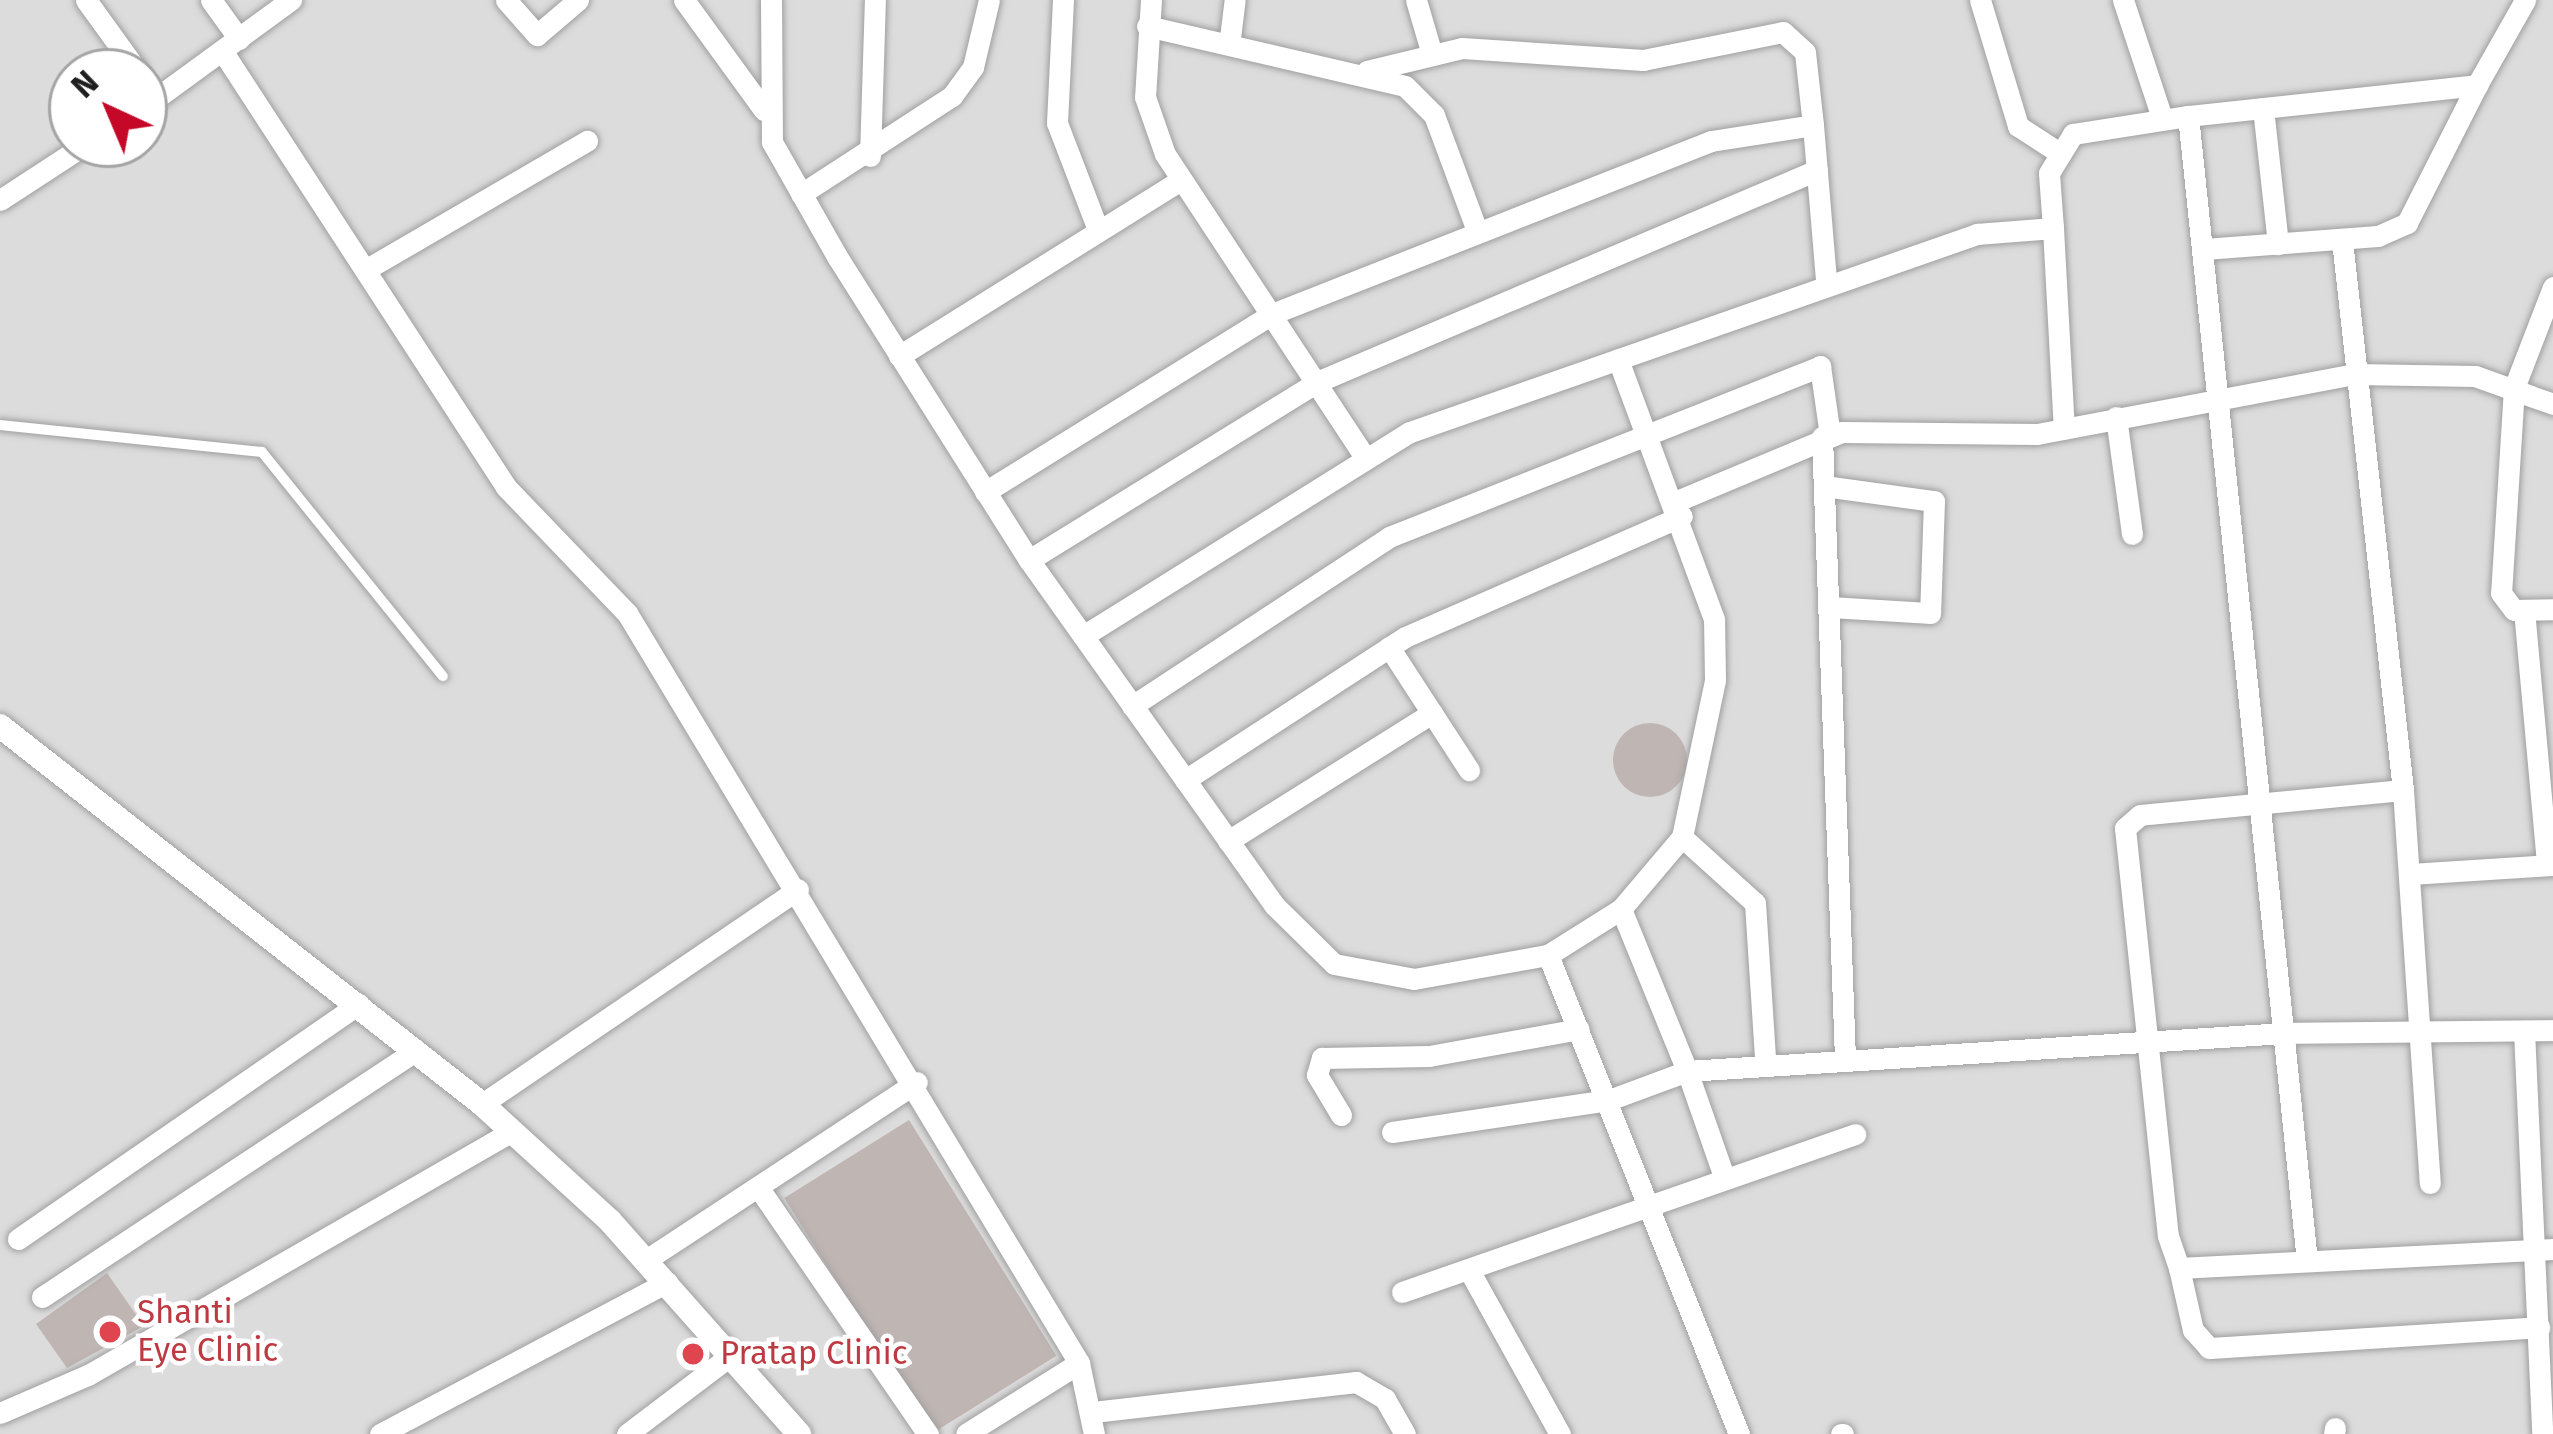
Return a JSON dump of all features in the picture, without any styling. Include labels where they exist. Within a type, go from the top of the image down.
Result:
[{"type":"street","points":[[86,0],[121,48]]},
{"type":"street","points":[[212,0],[231,46],[365,270],[506,487],[627,614],[917,1082],[1079,1363],[1094,1423],[1356,1382],[1385,1399],[1405,1434]]},
{"type":"street","points":[[168,83],[231,46],[291,0]]},
{"type":"street","points":[[506,0],[537,35],[578,0]]},
{"type":"street","points":[[684,0],[764,110],[801,194],[1029,560],[1228,841],[1310,947],[1368,977],[1478,973],[1548,955],[1621,909],[1682,837],[1715,660],[1714,619],[1679,508],[1618,359]]},
{"type":"street","points":[[764,110],[771,0]]},
{"type":"street","points":[[870,156],[875,0]]},
{"type":"street","points":[[801,194],[870,156],[952,96],[973,68],[989,0]]},
{"type":"street","points":[[1063,0],[1057,123],[1098,230]]},
{"type":"street","points":[[1150,0],[1145,97],[1180,180],[1363,454]]},
{"type":"street","points":[[1230,38],[1235,0]]},
{"type":"street","points":[[1416,0],[1431,51]]},
{"type":"street","points":[[1980,0],[2018,126],[2055,150]]},
{"type":"street","points":[[2124,0],[2162,118]]},
{"type":"street","points":[[2204,249],[2342,240],[2407,223],[2524,0]]},
{"type":"street","points":[[1147,26],[1230,38],[1366,71],[1405,86],[1434,115],[1476,228]]},
{"type":"street","points":[[1366,71],[1431,51],[1643,60],[1783,32],[1805,52],[1826,280]]},
{"type":"street","points":[[2055,150],[2098,124],[2476,85]]},
{"type":"street","points":[[2263,108],[2278,244]]},
{"type":"street","points":[[2188,116],[2307,1261]]},
{"type":"street","points":[[985,492],[1272,314],[1476,228],[1711,141],[1813,125]]},
{"type":"street","points":[[365,270],[587,140]]},
{"type":"street","points":[[2055,150],[2064,429]]},
{"type":"street","points":[[0,200],[49,168]]},
{"type":"street","points":[[1029,560],[1317,382],[1817,170]]},
{"type":"street","points":[[899,356],[1180,180]]},
{"type":"street","points":[[1083,636],[1363,454],[1826,280],[1940,243],[2054,229]]},
{"type":"street","points":[[2342,240],[2403,790],[2424,1028],[2430,1183]]},
{"type":"street","points":[[2553,287],[2514,388],[2501,593],[2524,610],[2553,609]]},
{"type":"street","points":[[1132,706],[1389,537],[1820,366],[1845,1057]]},
{"type":"street","points":[[1185,779],[1389,646],[1826,436],[2064,429],[2215,394],[2354,374],[2475,376],[2553,404]]},
{"type":"street","points":[[2116,417],[2132,534]]},
{"type":"street","points":[[1824,486],[1934,500],[1930,613],[1828,607]]},
{"type":"street","points":[[2409,874],[2550,865],[2524,610]]},
{"type":"street","points":[[1389,646],[1469,770]]},
{"type":"street","points":[[1228,841],[1432,713]]},
{"type":"street","points":[[0,727],[482,1104],[646,1260],[799,1434]]},
{"type":"street","points":[[2403,790],[2140,815],[2125,828],[2147,1045],[2152,1171],[2193,1330],[2209,1348],[2539,1327]]},
{"type":"street","points":[[1682,837],[1755,903],[1765,1059]]},
{"type":"street","points":[[482,1104],[797,890]]},
{"type":"street","points":[[1621,909],[1723,1174]]},
{"type":"street","points":[[1548,955],[1609,1100],[1642,1206],[1739,1434]]},
{"type":"street","points":[[18,1239],[358,1004]]},
{"type":"street","points":[[1341,1115],[1317,1075],[1322,1058],[1429,1056],[1579,1029]]},
{"type":"street","points":[[2524,1030],[2544,1249],[2539,1327],[2542,1434]]},
{"type":"street","points":[[1392,1132],[1609,1100],[1687,1072],[1765,1059],[2147,1045],[2284,1033],[2553,1030]]},
{"type":"street","points":[[42,1297],[416,1050]]},
{"type":"street","points":[[646,1260],[917,1082]]},
{"type":"street","points":[[0,1413],[88,1375],[512,1131]]},
{"type":"street","points":[[1402,1292],[1723,1174],[1855,1134]]},
{"type":"street","points":[[758,1187],[928,1434]]},
{"type":"street","points":[[2179,1268],[2544,1249]]},
{"type":"street","points":[[1469,1270],[1560,1434]]},
{"type":"street","points":[[380,1434],[667,1282]]},
{"type":"street","points":[[627,1434],[730,1354]]},
{"type":"street","points":[[966,1434],[1079,1363]]},
{"type":"lane","points":[[0,425],[262,452],[443,676]]},
{"type":"shaded area","points":[[0,0],[2553,0],[2553,1434],[0,1434]]},
{"type":"building","points":[[1650,723],[1676,734],[1687,760],[1676,786],[1650,797],[1624,786],[1613,760],[1624,734]]},
{"type":"building","points":[[909,1120],[1056,1356],[932,1434],[784,1198]]},
{"type":"building","points":[[107,1273],[144,1326],[67,1368],[36,1324]]},
{"type":"place","name":"Shanti Eye Clinic","points":[[110,1332]]},
{"type":"place","name":"Pratap Clinic","points":[[693,1354]]}]
